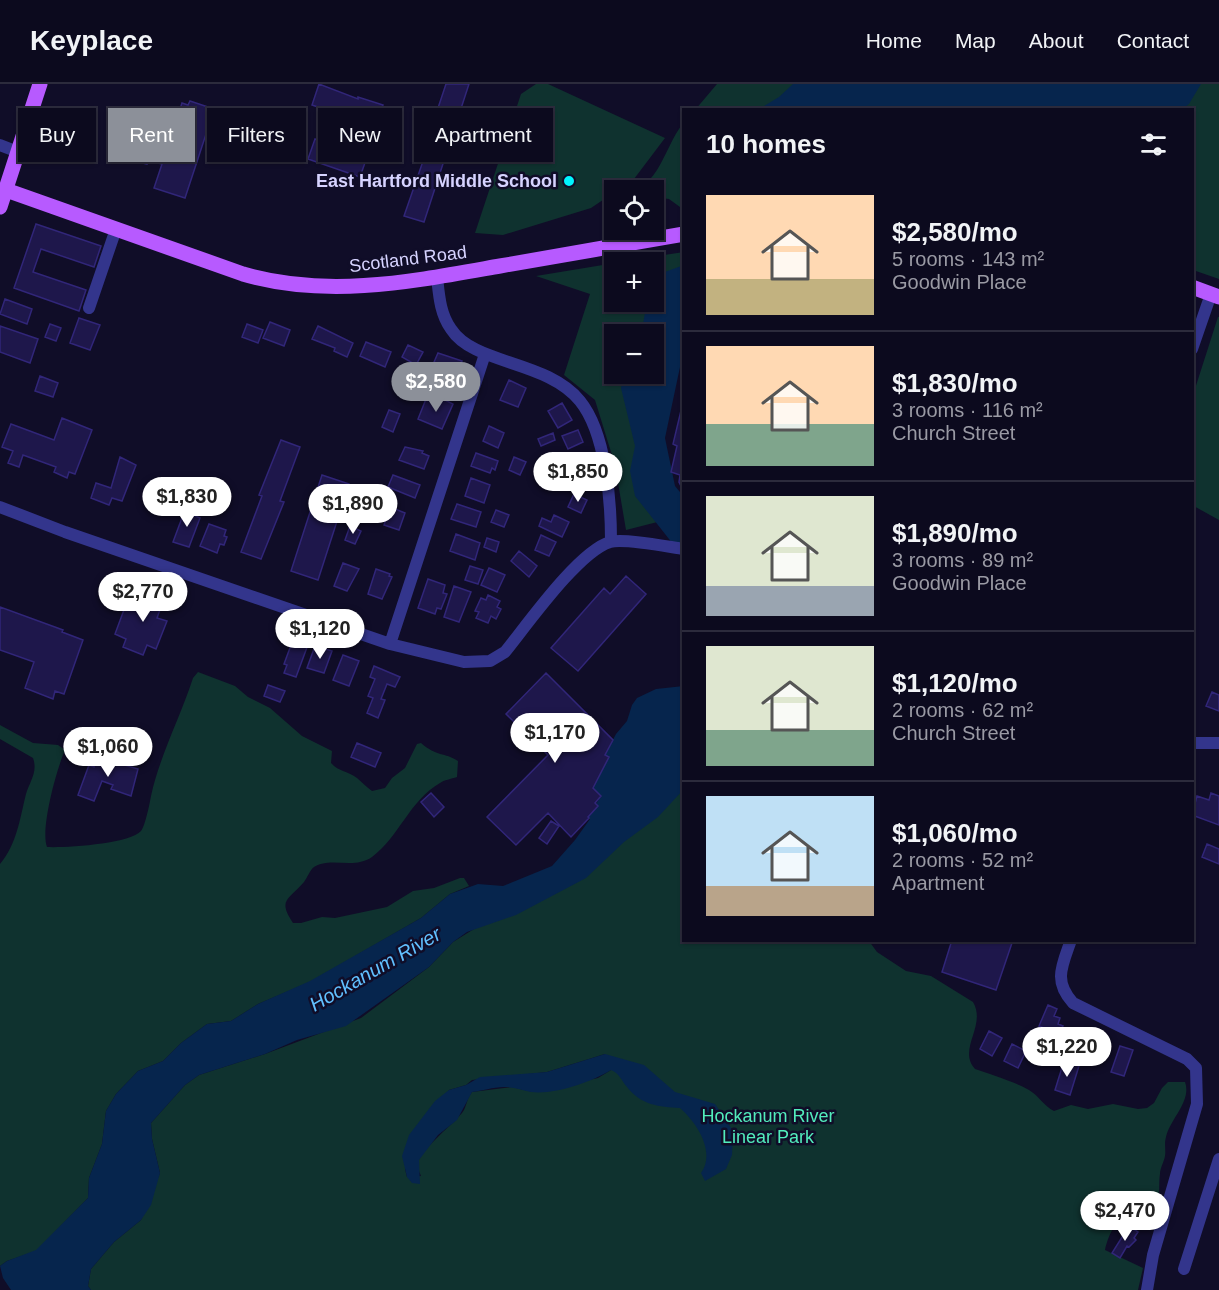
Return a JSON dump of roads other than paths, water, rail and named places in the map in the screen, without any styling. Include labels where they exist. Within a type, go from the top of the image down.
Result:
[{"type":"main road","points":[[32,108],[40,84]]},
{"type":"main road","points":[[0,207],[18,152]]},
{"type":"main road","name":"Scotland Road","points":[[6,190],[243,274],[282,284],[322,287],[377,286],[682,234]]},
{"type":"main road","points":[[1194,288],[1215,295]]},
{"type":"street","points":[[0,145],[18,152]]},
{"type":"street","points":[[89,308],[116,229]]},
{"type":"street","points":[[437,277],[440,305],[451,330],[463,342],[485,354],[521,365],[556,381],[579,400],[591,418],[605,468],[611,501],[611,541]]},
{"type":"street","points":[[1194,344],[1215,295]]},
{"type":"street","points":[[390,644],[485,354]]},
{"type":"street","points":[[0,507],[76,536],[390,644],[464,662],[490,661],[505,652],[580,563],[611,541],[682,549]]},
{"type":"street","points":[[1194,743],[1219,743]]},
{"type":"street","points":[[1070,942],[1061,970],[1062,991],[1073,1003],[1187,1059],[1196,1068],[1197,1104],[1153,1255],[1147,1290]]},
{"type":"street","points":[[1184,1269],[1219,1160]]},
{"type":"water","points":[[793,84],[1201,84],[1189,104],[1183,108],[761,108],[779,97]]},
{"type":"water","points":[[682,266],[682,366],[665,438],[675,486],[682,495],[682,555],[635,496],[630,471],[635,446],[622,384],[664,384],[664,324],[643,324],[645,312],[664,312],[664,272]]},
{"type":"water","name":"Hockanum River","points":[[682,686],[682,791],[658,817],[624,842],[586,878],[516,915],[467,932],[453,942],[429,967],[346,1026],[297,1040],[265,1054],[199,1075],[185,1085],[151,1123],[152,1139],[160,1173],[151,1205],[141,1220],[114,1242],[91,1269],[88,1286],[91,1290],[11,1290],[3,1278],[0,1266],[36,1250],[88,1198],[89,1178],[102,1144],[106,1111],[116,1094],[138,1071],[163,1061],[181,1043],[207,1024],[231,1021],[258,1004],[310,981],[421,918],[450,894],[478,884],[503,886],[552,866],[590,819],[588,817],[601,796],[593,788],[605,755],[616,734],[627,721],[632,705],[637,698],[656,689]]},
{"type":"water","points":[[605,1054],[644,1065],[675,1092],[715,1104],[733,1131],[732,1155],[726,1169],[705,1181],[701,1173],[705,1165],[705,1147],[693,1122],[680,1108],[658,1106],[638,1098],[611,1070],[594,1079],[551,1092],[531,1092],[504,1087],[472,1092],[457,1120],[438,1135],[419,1160],[420,1184],[412,1183],[407,1177],[402,1156],[409,1135],[435,1101],[449,1090],[466,1085],[480,1077],[547,1072]]},
{"type":"place","name":"East Hartford Middle School","points":[[569,181]]},
{"type":"park label","name":"Hockanum River Linear Park","points":[[768,1126]]}]
